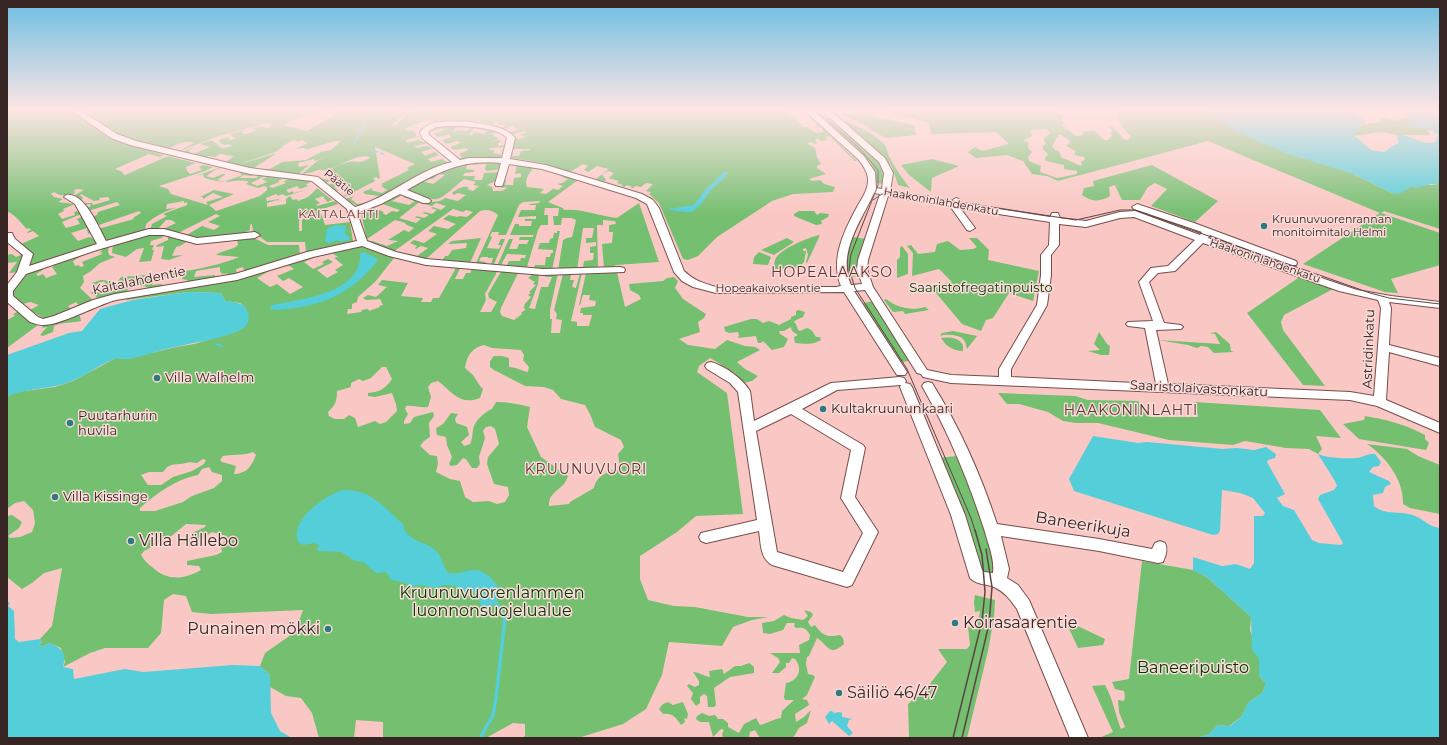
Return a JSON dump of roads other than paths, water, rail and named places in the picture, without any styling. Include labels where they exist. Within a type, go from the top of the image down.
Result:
[{"type":"street","name":"Päätie","points":[[139,145],[205,162],[252,171],[315,179],[342,200],[354,214],[363,243]]},
{"type":"street","points":[[436,145],[459,163]]},
{"type":"street","points":[[499,184],[509,145]]},
{"type":"street","points":[[846,145],[863,160],[871,171],[872,180],[871,189],[860,211],[841,258],[840,267],[842,278],[847,289],[902,380],[958,515],[975,573],[980,578],[999,581],[1012,590],[1023,605],[1079,738]]},
{"type":"street","points":[[865,145],[882,160],[887,168],[889,176],[886,191],[863,260],[862,269],[868,287],[927,378],[958,446],[992,529],[1002,570],[1002,577],[999,581]]},
{"type":"street","name":"Hopeakaivoksentie","points":[[354,214],[371,207],[439,170],[459,163],[480,160],[524,162],[643,198],[650,202],[654,208],[679,272],[686,279],[696,285],[728,291],[847,289],[868,287]]},
{"type":"street","name":"Haakoninlahdenkatu","points":[[871,189],[1055,218],[1084,224],[1117,215],[1131,214],[1205,235],[1267,263],[1283,267],[1344,289],[1382,298],[1440,305]]},
{"type":"street","points":[[400,191],[426,201]]},
{"type":"street","points":[[69,197],[79,202],[103,245]]},
{"type":"street","points":[[955,202],[956,209],[970,228]]},
{"type":"street","points":[[1006,381],[1005,368],[1042,305],[1046,275],[1046,255],[1054,245],[1055,218]]},
{"type":"street","points":[[22,272],[103,245],[155,232],[164,232],[197,241],[255,236]]},
{"type":"street","points":[[9,234],[10,240],[28,254],[22,272]]},
{"type":"street","points":[[1163,388],[1150,329],[1153,325],[1159,322],[1144,282],[1155,270],[1171,269],[1205,235]]},
{"type":"street","points":[[363,243],[393,254],[426,262],[543,272],[620,270]]},
{"type":"street","name":"Kaitalahdentie","points":[[22,272],[8,291],[8,297],[34,320],[43,322],[56,319],[98,302],[115,297],[245,275],[311,254],[363,243]]},
{"type":"street","name":"Astridinkatu","points":[[1380,402],[1386,308],[1382,298]]},
{"type":"street","points":[[1132,324],[1177,327]]},
{"type":"street","points":[[1384,347],[1440,362]]},
{"type":"street","points":[[711,366],[734,380],[744,391],[770,556],[777,560],[847,580],[871,532],[848,498],[858,448],[792,409]]},
{"type":"street","points":[[902,380],[911,368],[927,378]]},
{"type":"street","points":[[749,429],[792,409],[835,386],[902,380],[919,389],[927,378]]},
{"type":"street","name":"Saaristolaivastonkatu","points":[[927,378],[943,382],[951,379],[1350,396],[1380,402],[1440,428]]},
{"type":"street","points":[[706,537],[764,524]]},
{"type":"street","name":"Baneerikuja","points":[[992,529],[1099,545],[1158,556],[1160,547]]},
{"type":"water","points":[[1267,145],[1365,145],[1371,150],[1385,152],[1395,145],[1440,145],[1440,178],[1437,180],[1439,184],[1431,184],[1415,188],[1411,187],[1399,194],[1392,193],[1353,174],[1288,154]]},
{"type":"water","points":[[725,171],[728,173],[724,179],[712,189],[695,210],[689,212],[667,209],[694,205],[706,189]]},
{"type":"water","points":[[335,225],[346,226],[345,233],[350,238],[349,240],[340,242],[339,240],[328,243],[325,241],[327,229]]},
{"type":"water","points":[[364,252],[378,259],[376,263],[359,281],[340,294],[308,306],[282,310],[270,309],[272,305],[313,297],[340,286],[351,278],[358,267],[360,254]]},
{"type":"water","points":[[188,292],[221,293],[225,301],[243,305],[249,314],[245,327],[239,331],[222,337],[169,348],[133,358],[115,359],[78,379],[64,384],[23,392],[7,397],[7,355],[69,333],[82,331],[100,309],[133,300]]},
{"type":"water","points":[[1093,436],[1138,443],[1147,442],[1223,449],[1237,448],[1254,450],[1266,447],[1276,454],[1275,458],[1268,460],[1267,462],[1285,494],[1277,498],[1283,506],[1294,510],[1312,540],[1319,543],[1341,545],[1343,543],[1318,499],[1320,495],[1334,490],[1337,486],[1318,454],[1331,457],[1359,458],[1370,454],[1375,454],[1381,462],[1379,466],[1373,467],[1369,472],[1389,481],[1391,484],[1385,487],[1383,493],[1373,495],[1374,506],[1383,511],[1410,514],[1440,528],[1440,738],[1197,738],[1209,734],[1218,725],[1230,726],[1242,716],[1248,703],[1262,693],[1266,684],[1259,675],[1259,658],[1252,650],[1251,617],[1208,578],[1193,570],[1193,557],[1222,566],[1236,564],[1250,569],[1254,563],[1254,516],[1263,516],[1265,513],[1253,498],[1240,493],[1222,490],[1220,531],[1218,534],[1213,535],[1074,491],[1069,479]]},
{"type":"water","points":[[342,490],[361,492],[383,505],[403,524],[408,535],[434,549],[438,553],[448,573],[478,570],[486,574],[500,589],[495,603],[489,607],[481,607],[478,595],[476,593],[458,591],[456,586],[446,585],[434,588],[421,585],[411,587],[406,583],[391,580],[386,572],[376,573],[363,562],[355,561],[341,552],[318,551],[319,545],[314,543],[303,545],[298,542],[297,533],[299,525],[304,517],[318,503]]},
{"type":"water","points":[[7,601],[10,603],[8,606],[14,611],[15,639],[19,642],[40,639],[42,642],[39,645],[42,647],[49,643],[60,649],[64,655],[63,667],[73,669],[74,679],[125,669],[143,672],[233,665],[260,666],[270,675],[271,713],[280,731],[292,738],[7,738]]},
{"type":"water","points":[[830,711],[834,713],[840,712],[842,713],[842,717],[852,719],[849,720],[847,726],[853,733],[849,736],[832,721],[829,724],[825,717]]},
{"type":"waterway","points":[[371,150],[377,152]]},
{"type":"waterway","points":[[216,344],[222,346]]},
{"type":"waterway","points":[[480,738],[493,715],[496,698],[505,618],[496,603]]},
{"type":"tram line","points":[[855,145],[878,170],[878,185],[851,254],[849,269],[855,288],[907,369],[971,518],[975,531]]},
{"type":"tram line","points":[[873,200],[882,194],[901,193],[1076,220],[1120,210],[1135,210],[1370,293],[1389,298],[1440,304]]},
{"type":"tram line","points":[[953,738],[982,621],[985,592],[982,555],[975,530]]},
{"type":"tram line","points":[[962,738],[989,624],[992,587],[986,549]]},
{"type":"place","name":"Kruunuvuorenrannan monitoimitalo Helmi","points":[[1264,226]]},
{"type":"place","name":"Villa Walhelm","points":[[157,378]]},
{"type":"place","name":"Kultakruununkaari","points":[[823,409]]},
{"type":"place","name":"Puutarhurin huvila","points":[[70,423]]},
{"type":"place","name":"Villa Kissinge","points":[[55,497]]},
{"type":"place","name":"Villa Hällebo","points":[[131,541]]},
{"type":"place","name":"Koirasaarentie","points":[[955,623]]},
{"type":"place","name":"Punainen mökki","points":[[328,629]]},
{"type":"place","name":"Säiliö 46/47","points":[[839,693]]},
{"type":"district","name":"KAITALAHTI","points":[[339,214]]},
{"type":"district","name":"HOPEALAAKSO","points":[[832,273]]},
{"type":"district","name":"HAAKONINLAHTI","points":[[1131,411]]},
{"type":"district","name":"KRUUNUVUORI","points":[[586,470]]},
{"type":"park label","name":"Saaristofregatinpuisto","points":[[981,288]]},
{"type":"park label","name":"Kruunuvuorenlammen luonnonsuojelualue","points":[[492,602]]},
{"type":"park label","name":"Baneeripuisto","points":[[1193,668]]}]
